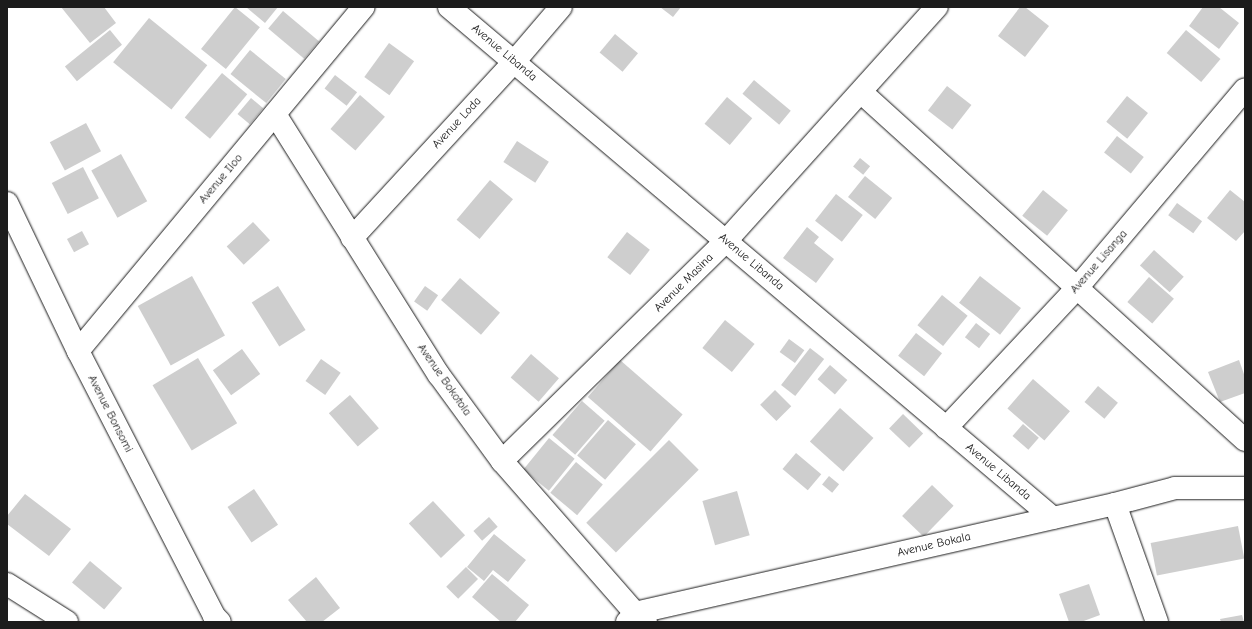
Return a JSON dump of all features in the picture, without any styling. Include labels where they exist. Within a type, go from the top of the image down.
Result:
[{"type":"street","name":"Avenue Iloo","points":[[78,351],[364,7]]},
{"type":"street","name":"Avenue Libanda","points":[[449,7],[1053,518]]},
{"type":"street","name":"Avenue Loda","points":[[352,238],[514,62],[561,7]]},
{"type":"street","name":"Avenue Masina","points":[[502,462],[726,241],[862,93],[937,7]]},
{"type":"street","name":"Avenue Lisanga","points":[[946,428],[1077,288],[1245,89]]},
{"type":"street","points":[[862,93],[1245,440]]},
{"type":"street","name":"Avenue Bokotola","points":[[275,114],[439,375],[502,462],[636,619]]},
{"type":"street","name":"Avenue Bonsomi","points":[[7,203],[78,351],[212,620]]},
{"type":"street","name":"Avenue Bokala","points":[[636,619],[1115,504],[1175,488],[1245,488]]},
{"type":"street","points":[[1115,504],[1157,622]]},
{"type":"street","points":[[7,584],[67,622]]},
{"type":"building","points":[[61,7],[104,7],[116,23],[90,43]]},
{"type":"building","points":[[235,7],[260,27],[226,69],[201,49]]},
{"type":"building","points":[[246,7],[278,7],[265,23]]},
{"type":"building","points":[[660,7],[681,7],[673,17]]},
{"type":"building","points":[[1020,7],[1025,7],[1049,26],[1025,57],[998,36]]},
{"type":"building","points":[[1203,7],[1219,7],[1239,23],[1219,49],[1189,26]]},
{"type":"building","points":[[283,11],[319,41],[304,59],[268,29]]},
{"type":"building","points":[[149,18],[207,65],[171,109],[113,62]]},
{"type":"building","points":[[110,30],[122,45],[77,81],[65,67]]},
{"type":"building","points":[[1186,30],[1220,59],[1201,82],[1167,53]]},
{"type":"building","points":[[615,34],[638,53],[623,72],[600,52]]},
{"type":"building","points":[[389,43],[414,61],[389,95],[364,77]]},
{"type":"building","points":[[250,50],[286,79],[266,103],[230,74]]},
{"type":"building","points":[[222,73],[247,94],[210,139],[185,117]]},
{"type":"building","points":[[335,75],[357,92],[347,106],[325,88]]},
{"type":"building","points":[[754,80],[791,111],[779,125],[742,94]]},
{"type":"building","points":[[947,86],[971,105],[952,130],[928,110]]},
{"type":"building","points":[[360,95],[385,117],[355,151],[330,129]]},
{"type":"building","points":[[1127,96],[1148,113],[1127,139],[1106,122]]},
{"type":"building","points":[[727,97],[752,118],[730,145],[705,124]]},
{"type":"building","points":[[251,98],[263,108],[250,124],[238,114]]},
{"type":"building","points":[[86,123],[101,151],[65,171],[50,142]]},
{"type":"building","points":[[1117,136],[1144,157],[1131,173],[1104,153]]},
{"type":"building","points":[[517,141],[549,162],[535,183],[503,162]]},
{"type":"building","points":[[121,154],[147,201],[117,218],[91,170]]},
{"type":"building","points":[[860,158],[870,166],[863,175],[853,167]]},
{"type":"building","points":[[83,167],[99,198],[68,214],[52,183]]},
{"type":"building","points":[[865,176],[892,198],[875,219],[848,197]]},
{"type":"building","points":[[490,180],[513,199],[480,239],[457,220]]},
{"type":"building","points":[[1043,190],[1068,210],[1047,236],[1022,216]]},
{"type":"building","points":[[1230,190],[1245,202],[1245,231],[1236,241],[1207,218]]},
{"type":"building","points":[[836,194],[863,215],[842,242],[815,221]]},
{"type":"building","points":[[1177,203],[1202,221],[1193,233],[1168,215]]},
{"type":"building","points":[[253,222],[270,240],[244,265],[227,247]]},
{"type":"building","points":[[807,227],[819,237],[814,243],[834,259],[816,283],[783,258]]},
{"type":"building","points":[[82,231],[89,244],[74,252],[67,239]]},
{"type":"building","points":[[627,232],[650,250],[630,275],[607,257]]},
{"type":"building","points":[[1154,250],[1184,277],[1170,292],[1140,266]]},
{"type":"building","points":[[192,276],[225,335],[171,366],[138,306]]},
{"type":"building","points":[[980,276],[1021,308],[1000,335],[959,303]]},
{"type":"building","points":[[1149,277],[1174,299],[1152,324],[1127,302]]},
{"type":"building","points":[[460,278],[500,313],[481,335],[441,300]]},
{"type":"building","points":[[278,286],[306,330],[279,347],[252,302]]},
{"type":"building","points":[[425,286],[438,295],[427,311],[414,302]]},
{"type":"building","points":[[942,295],[968,316],[943,346],[917,325]]},
{"type":"building","points":[[725,320],[755,344],[732,372],[702,348]]},
{"type":"building","points":[[976,323],[990,334],[979,348],[965,337]]},
{"type":"building","points":[[916,333],[942,353],[924,376],[898,356]]},
{"type":"building","points":[[789,339],[804,350],[795,363],[780,352]]},
{"type":"building","points":[[810,348],[824,359],[795,396],[781,385]]},
{"type":"building","points":[[242,349],[260,374],[231,395],[213,370]]},
{"type":"building","points":[[531,354],[559,378],[539,402],[511,377]]},
{"type":"building","points":[[198,358],[237,423],[192,450],[153,385]]},
{"type":"building","points":[[321,359],[341,373],[325,395],[306,381]]},
{"type":"building","points":[[620,360],[683,414],[650,451],[588,397]]},
{"type":"building","points":[[1239,360],[1245,377],[1245,393],[1220,402],[1208,372]]},
{"type":"building","points":[[830,365],[847,380],[835,394],[818,379]]},
{"type":"building","points":[[1033,379],[1070,411],[1044,441],[1007,408]]},
{"type":"building","points":[[1098,386],[1118,403],[1104,419],[1085,402]]},
{"type":"building","points":[[775,390],[791,406],[776,421],[760,405]]},
{"type":"building","points":[[350,395],[379,428],[358,447],[329,413]]},
{"type":"building","points":[[582,401],[605,421],[575,455],[552,435]]},
{"type":"building","points":[[840,408],[873,438],[843,472],[810,441]]},
{"type":"building","points":[[903,414],[923,433],[909,448],[889,428]]},
{"type":"building","points":[[608,420],[636,444],[605,480],[577,455]]},
{"type":"building","points":[[1023,424],[1039,438],[1028,450],[1013,436]]},
{"type":"building","points":[[549,438],[575,459],[549,491],[523,470]]},
{"type":"building","points":[[669,440],[699,470],[616,552],[586,523]]},
{"type":"building","points":[[796,453],[821,474],[808,490],[783,469]]},
{"type":"building","points":[[576,462],[603,484],[577,515],[550,493]]},
{"type":"building","points":[[829,476],[839,484],[832,493],[822,485]]},
{"type":"building","points":[[932,485],[954,506],[924,537],[902,516]]},
{"type":"building","points":[[254,489],[278,525],[252,543],[227,507]]},
{"type":"building","points":[[737,491],[750,535],[715,545],[702,501]]},
{"type":"building","points":[[25,494],[71,529],[49,556],[7,524],[7,516]]},
{"type":"building","points":[[433,501],[465,535],[441,558],[409,524]]},
{"type":"building","points":[[489,517],[498,527],[482,541],[473,531]]},
{"type":"building","points":[[1238,526],[1244,558],[1157,575],[1151,543]]},
{"type":"building","points":[[494,534],[526,560],[508,582],[493,570],[484,581],[467,567]]},
{"type":"building","points":[[90,561],[122,588],[104,609],[72,582]]},
{"type":"building","points":[[466,567],[478,579],[458,599],[446,587]]},
{"type":"building","points":[[492,574],[529,605],[515,622],[501,622],[472,597]]},
{"type":"building","points":[[316,577],[340,608],[322,622],[307,622],[288,600]]},
{"type":"building","points":[[1089,584],[1100,615],[1081,622],[1069,622],[1059,594]]},
{"type":"building","points":[[1242,615],[1244,622],[1221,622],[1220,619]]}]
